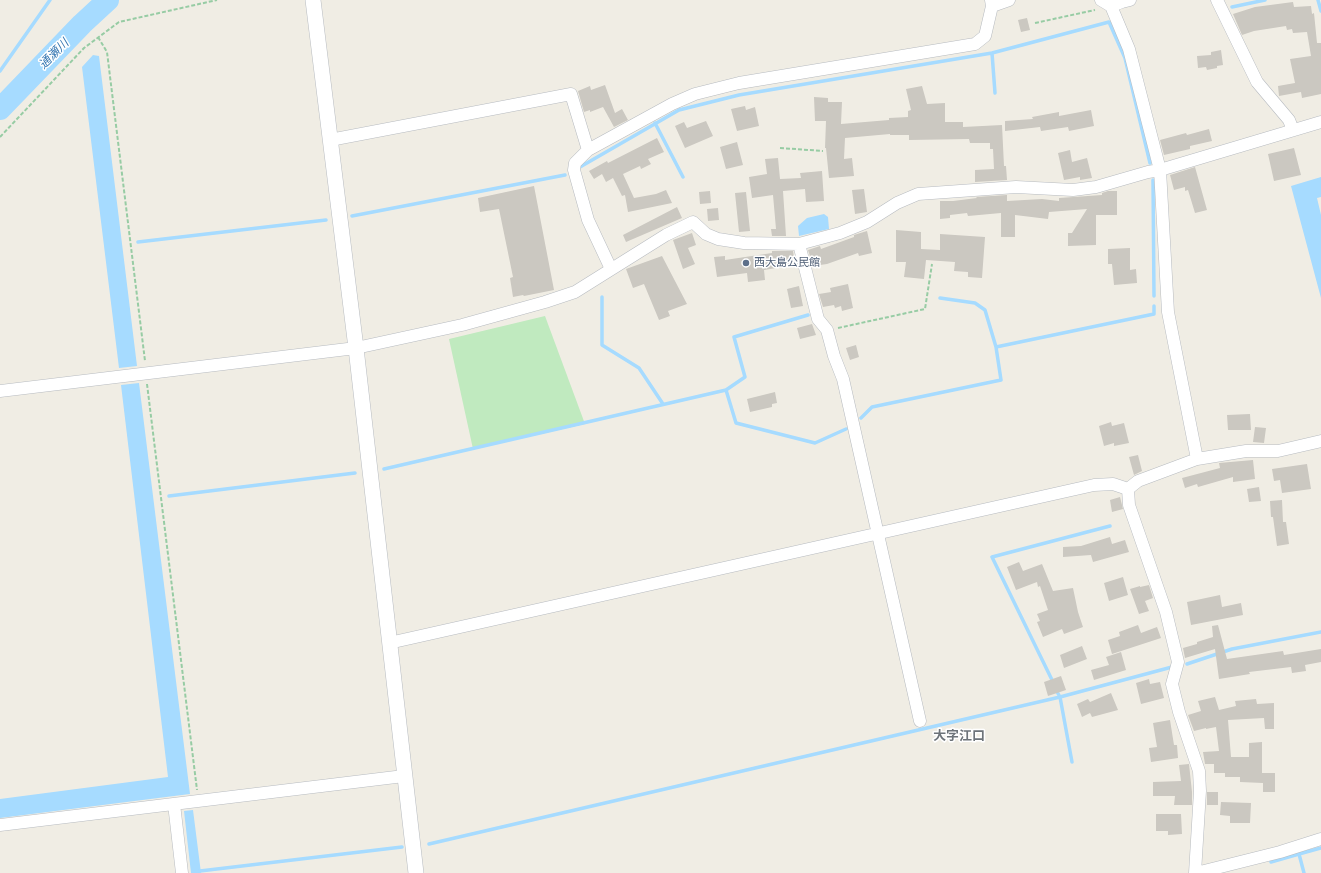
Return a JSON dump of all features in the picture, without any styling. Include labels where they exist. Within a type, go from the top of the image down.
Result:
[{"type":"street","points":[[313,0],[356,348],[416,873]]},
{"type":"street","points":[[611,269],[588,220],[574,170],[575,163],[588,150],[672,104],[695,94],[740,83],[975,44],[985,36],[992,3],[1010,0]]},
{"type":"street","points":[[1130,0],[1106,3],[1128,49],[1160,170],[1168,312],[1197,459]]},
{"type":"street","points":[[1217,0],[1257,82],[1289,120],[1293,130]]},
{"type":"street","points":[[330,140],[571,94],[588,150]]},
{"type":"street","points":[[0,390],[356,348],[462,325],[575,292],[666,235],[693,222],[706,234],[718,239],[744,243],[799,244],[840,234],[867,222],[897,203],[918,194],[1016,187],[1073,190],[1096,187],[1160,170],[1321,122]]},
{"type":"street","points":[[799,244],[818,319],[827,330],[834,356],[843,379],[920,721]]},
{"type":"street","points":[[1128,489],[1138,481],[1197,459],[1246,451],[1278,451],[1321,441]]},
{"type":"street","points":[[389,643],[1094,484],[1113,484],[1128,489]]},
{"type":"street","points":[[1128,489],[1129,505],[1166,612],[1178,662],[1172,684],[1199,771],[1200,791],[1196,873],[1321,840]]},
{"type":"street","points":[[0,825],[404,776]]},
{"type":"street","points":[[174,804],[182,873]]},
{"type":"path","points":[[0,137],[84,48],[119,22],[217,0]]},
{"type":"path","points":[[1035,23],[1106,3]]},
{"type":"path","points":[[98,37],[107,52],[198,801]]},
{"type":"path","points":[[780,148],[823,151]]},
{"type":"path","points":[[827,330],[925,309],[932,264]]},
{"type":"green space","points":[[545,316],[585,424],[473,449],[449,339]]},
{"type":"water","points":[[93,55],[99,56],[137,366],[119,368],[82,67]]},
{"type":"water","points":[[1321,177],[1321,197],[1317,198],[1321,215],[1321,298],[1291,186]]},
{"type":"water","points":[[824,214],[828,217],[829,229],[799,236],[798,226],[807,218]]},
{"type":"water","points":[[139,383],[190,794],[0,818],[0,799],[168,777],[121,385]]},
{"type":"water","points":[[193,810],[201,873],[191,873],[184,811]]},
{"type":"building","points":[[1293,2],[1294,7],[1311,6],[1312,14],[1314,13],[1317,43],[1321,43],[1321,94],[1302,98],[1301,92],[1279,96],[1278,86],[1295,83],[1290,59],[1311,56],[1307,32],[1293,33],[1292,29],[1287,30],[1286,26],[1254,31],[1242,35],[1233,14],[1255,7]]},
{"type":"building","points":[[1027,18],[1030,30],[1021,32],[1018,20]]},
{"type":"building","points":[[1221,50],[1223,65],[1207,70],[1206,67],[1198,68],[1197,56],[1211,55],[1211,52]]},
{"type":"building","points":[[605,85],[615,113],[622,109],[628,120],[614,127],[603,107],[590,112],[590,110],[584,112],[578,91],[590,86],[591,90]]},
{"type":"building","points":[[922,86],[927,104],[945,103],[945,122],[963,122],[963,127],[1002,125],[1004,166],[1006,166],[1007,180],[975,182],[975,170],[994,169],[993,149],[990,149],[990,143],[970,143],[969,139],[909,140],[909,135],[890,134],[845,138],[844,159],[852,158],[854,176],[829,178],[825,148],[826,121],[815,121],[814,97],[828,98],[828,102],[842,102],[841,124],[889,120],[889,118],[908,117],[908,111],[911,110],[906,89]]},
{"type":"building","points":[[745,106],[746,110],[755,107],[759,126],[737,131],[731,109]]},
{"type":"building","points":[[1091,110],[1094,126],[1069,131],[1068,127],[1041,131],[1040,127],[1005,131],[1005,121],[1033,119],[1032,117],[1059,112],[1059,116]]},
{"type":"building","points":[[706,121],[713,136],[685,148],[675,126],[684,122],[687,128]]},
{"type":"building","points":[[1209,129],[1212,141],[1190,146],[1190,149],[1164,155],[1160,140]]},
{"type":"building","points":[[657,138],[664,152],[648,159],[651,164],[641,169],[640,166],[623,174],[634,198],[656,194],[666,190],[672,203],[628,212],[625,195],[622,196],[613,178],[606,182],[602,174],[594,179],[589,171]]},
{"type":"building","points":[[737,142],[743,165],[726,169],[720,147]]},
{"type":"building","points":[[1294,148],[1301,175],[1274,181],[1268,154]]},
{"type":"building","points":[[1070,150],[1072,162],[1087,158],[1092,178],[1080,180],[1080,177],[1064,180],[1058,153]]},
{"type":"building","points":[[778,158],[780,179],[801,178],[800,173],[822,171],[824,201],[806,202],[805,189],[783,191],[786,236],[772,236],[771,229],[776,229],[773,195],[752,198],[749,177],[767,174],[765,159]]},
{"type":"building","points":[[1195,167],[1207,210],[1195,213],[1188,190],[1185,191],[1185,187],[1174,190],[1170,175]]},
{"type":"building","points":[[534,186],[554,290],[513,297],[510,278],[513,277],[499,209],[480,212],[478,198]]},
{"type":"building","points":[[864,189],[867,212],[855,214],[852,190]]},
{"type":"building","points":[[710,191],[711,203],[700,204],[699,192]]},
{"type":"building","points":[[1117,191],[1117,215],[1096,215],[1096,245],[1068,246],[1068,233],[1072,233],[1087,209],[1049,212],[1048,219],[1015,215],[1015,237],[1001,237],[1001,213],[968,216],[967,213],[950,215],[950,218],[940,219],[940,201],[1007,195],[1007,201],[1042,199],[1059,201],[1059,198],[1102,195],[1102,193]]},
{"type":"building","points":[[746,192],[750,231],[739,232],[735,193]]},
{"type":"building","points":[[677,207],[682,218],[626,242],[623,235]]},
{"type":"building","points":[[718,208],[719,220],[708,221],[707,209]]},
{"type":"building","points":[[896,230],[921,232],[921,249],[940,250],[940,234],[985,237],[982,278],[968,277],[968,272],[954,271],[955,262],[926,260],[924,279],[904,277],[906,262],[896,262]]},
{"type":"building","points":[[867,231],[872,253],[859,256],[858,253],[827,264],[813,266],[808,250],[820,246],[821,249]]},
{"type":"building","points":[[692,233],[696,245],[688,248],[695,264],[683,269],[673,240]]},
{"type":"building","points":[[1130,248],[1130,270],[1136,269],[1137,283],[1114,285],[1112,264],[1108,264],[1108,249]]},
{"type":"building","points":[[772,251],[793,251],[795,265],[764,270],[765,280],[748,282],[747,273],[717,277],[714,257],[725,256],[725,260],[772,253]]},
{"type":"building","points":[[662,256],[687,304],[668,311],[670,316],[659,320],[644,284],[633,288],[626,269]]},
{"type":"building","points":[[848,284],[853,308],[842,311],[841,306],[835,308],[834,305],[823,307],[819,294],[831,292],[830,288]]},
{"type":"building","points":[[799,286],[803,306],[791,308],[787,289]]},
{"type":"building","points":[[812,324],[816,335],[800,339],[797,328]]},
{"type":"building","points":[[856,345],[859,357],[850,360],[846,348]]},
{"type":"building","points":[[775,392],[777,403],[772,404],[772,407],[750,412],[747,399]]},
{"type":"building","points":[[1250,414],[1251,430],[1228,430],[1227,415]]},
{"type":"building","points":[[1111,422],[1112,426],[1124,423],[1129,443],[1114,446],[1114,443],[1104,446],[1099,426]]},
{"type":"building","points":[[1255,427],[1266,428],[1264,443],[1253,442]]},
{"type":"building","points":[[1138,455],[1142,471],[1134,475],[1129,457]]},
{"type":"building","points":[[1253,460],[1255,479],[1233,482],[1233,477],[1198,487],[1197,484],[1185,488],[1182,478],[1220,468],[1219,463]]},
{"type":"building","points":[[1307,464],[1311,489],[1282,493],[1280,480],[1274,481],[1272,469]]},
{"type":"building","points":[[1259,487],[1261,501],[1249,502],[1247,489]]},
{"type":"building","points":[[1120,497],[1123,509],[1112,512],[1110,500]]},
{"type":"building","points":[[1282,500],[1283,522],[1286,522],[1289,544],[1277,546],[1273,517],[1271,517],[1270,501]]},
{"type":"building","points":[[1110,537],[1112,544],[1125,540],[1129,552],[1093,562],[1091,555],[1063,557],[1063,547],[1081,546]]},
{"type":"building","points":[[1019,562],[1023,571],[1042,564],[1053,591],[1073,588],[1083,627],[1064,634],[1062,629],[1043,637],[1037,622],[1040,621],[1037,614],[1048,610],[1040,586],[1038,587],[1037,582],[1016,590],[1007,567]]},
{"type":"building","points":[[1123,577],[1128,595],[1109,601],[1104,583]]},
{"type":"building","points":[[1149,585],[1153,598],[1145,601],[1149,611],[1139,614],[1130,589]]},
{"type":"building","points":[[1220,595],[1222,607],[1241,603],[1243,615],[1191,625],[1187,602]]},
{"type":"building","points":[[1138,625],[1141,633],[1157,627],[1161,638],[1112,654],[1108,640],[1120,636],[1119,632]]},
{"type":"building","points":[[1218,625],[1227,659],[1283,651],[1284,655],[1321,649],[1321,662],[1305,665],[1306,671],[1292,673],[1291,667],[1249,672],[1250,674],[1219,679],[1215,649],[1185,658],[1183,648],[1213,637],[1212,626]]},
{"type":"building","points":[[1082,646],[1087,659],[1064,668],[1060,655]]},
{"type":"building","points":[[1121,652],[1126,670],[1094,680],[1091,670],[1109,665],[1106,657]]},
{"type":"building","points":[[1061,676],[1066,690],[1048,696],[1044,682]]},
{"type":"building","points":[[1149,679],[1150,684],[1160,682],[1164,698],[1141,704],[1136,683]]},
{"type":"building","points":[[1111,693],[1118,710],[1092,717],[1090,713],[1082,717],[1077,704],[1088,699],[1090,702]]},
{"type":"building","points":[[1215,697],[1219,710],[1236,706],[1235,701],[1256,699],[1257,704],[1274,703],[1274,729],[1265,729],[1264,718],[1228,720],[1231,757],[1249,757],[1249,743],[1262,742],[1262,773],[1275,773],[1275,792],[1263,792],[1263,783],[1240,782],[1240,777],[1225,777],[1225,773],[1214,773],[1214,764],[1205,764],[1203,752],[1219,751],[1216,727],[1194,731],[1188,715],[1201,711],[1198,701]]},
{"type":"building","points":[[1170,720],[1174,745],[1177,745],[1178,758],[1151,762],[1149,748],[1157,747],[1153,723]]},
{"type":"building","points":[[1189,764],[1192,805],[1174,805],[1175,796],[1153,796],[1153,782],[1181,781],[1179,765]]},
{"type":"building","points":[[1207,792],[1218,792],[1218,805],[1207,805]]},
{"type":"building","points":[[1221,802],[1251,803],[1250,823],[1230,823],[1230,816],[1220,815]]},
{"type":"building","points":[[1156,814],[1181,814],[1182,834],[1168,835],[1168,831],[1156,831]]},
{"type":"waterway","points":[[0,71],[50,0]]},
{"type":"waterway","name":"通瀬川","points":[[0,109],[82,24],[108,0]]},
{"type":"waterway","points":[[1232,7],[1265,0]]},
{"type":"waterway","points":[[1318,0],[1321,11]]},
{"type":"waterway","points":[[580,167],[679,110],[739,95],[992,53],[1109,22],[1125,58],[1150,163]]},
{"type":"waterway","points":[[992,53],[995,93]]},
{"type":"waterway","points":[[655,123],[683,177]]},
{"type":"waterway","points":[[352,216],[565,175]]},
{"type":"waterway","points":[[1153,180],[1154,296]]},
{"type":"waterway","points":[[138,242],[326,220]]},
{"type":"waterway","points":[[602,297],[602,345],[639,368],[663,404]]},
{"type":"waterway","points":[[940,298],[975,303],[985,310],[996,347],[1154,314],[1154,306]]},
{"type":"waterway","points":[[726,390],[745,377],[734,337],[808,315]]},
{"type":"waterway","points":[[861,418],[872,407],[1001,380],[996,347]]},
{"type":"waterway","points":[[384,469],[726,390],[736,423],[815,443],[846,429]]},
{"type":"waterway","points":[[169,496],[355,473]]},
{"type":"waterway","points":[[1053,682],[992,557],[1110,526]]},
{"type":"waterway","points":[[1187,664],[1232,649],[1321,632]]},
{"type":"waterway","points":[[1072,762],[1060,697],[1172,667]]},
{"type":"waterway","points":[[429,844],[1060,697],[1056,690]]},
{"type":"waterway","points":[[200,871],[402,847]]},
{"type":"waterway","points":[[1304,873],[1299,854],[1321,848]]},
{"type":"waterway","points":[[1271,862],[1299,854]]},
{"type":"place","name":"西大島公民館","points":[[746,263]]},
{"type":"district","name":"大字江口","points":[[959,736]]}]
